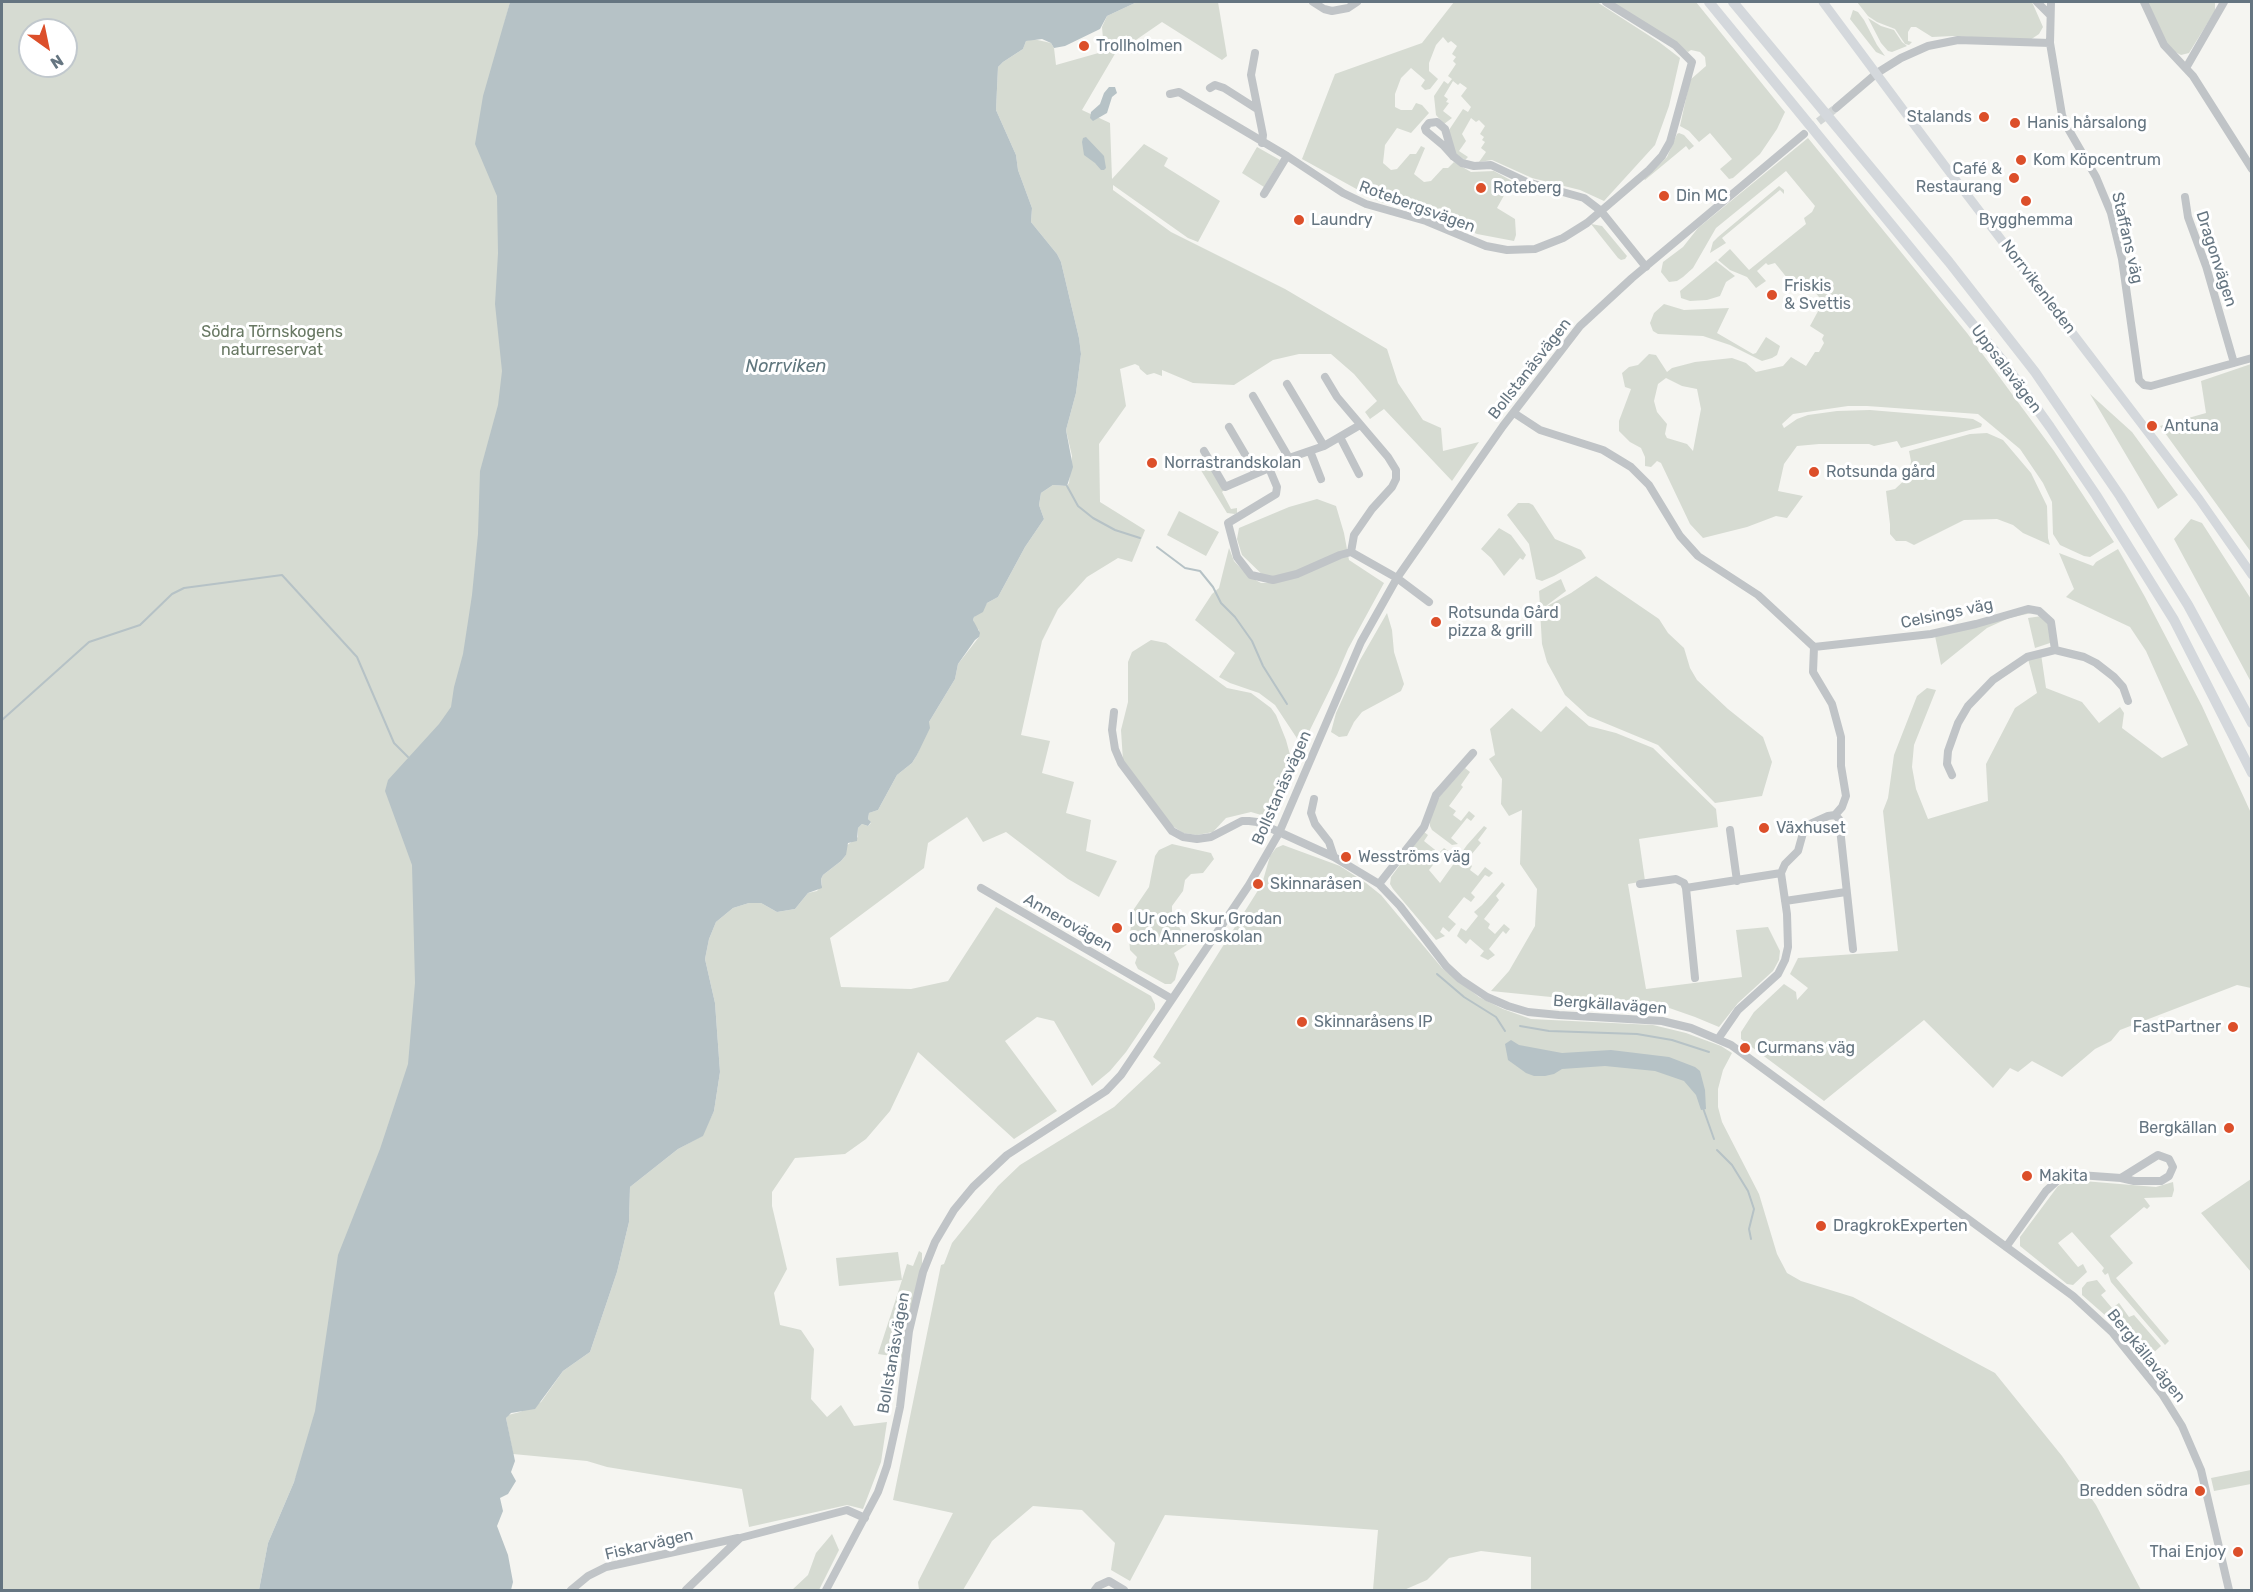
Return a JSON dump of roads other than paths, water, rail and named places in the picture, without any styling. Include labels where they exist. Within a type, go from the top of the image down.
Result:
[{"type":"highway","name":"Uppsalavägen","points":[[1709,2],[1987,342],[2050,427],[2096,495],[2174,620],[2252,773]]},
{"type":"highway","name":"Uppsalavägen","points":[[1733,2],[1949,261],[2041,381],[2120,496],[2188,605],[2252,723]]},
{"type":"main road","name":"Norrvikenleden","points":[[1823,2],[2199,499],[2252,575]]},
{"type":"street","points":[[1313,2],[1332,11],[1348,8],[1357,2]]},
{"type":"street","name":"Rotebergsvägen","points":[[1170,94],[1179,92],[1356,200],[1426,221],[1476,243],[1497,249],[1526,250],[1546,246],[1571,234],[1601,211],[1649,170],[1665,151],[1670,142],[1692,62],[1675,45],[1606,2]]},
{"type":"street","points":[[2037,2],[2050,15]]},
{"type":"street","name":"Staffans väg","points":[[2050,2],[2050,43],[2062,114],[2068,130],[2096,177],[2111,213],[2122,259],[2138,377],[2141,383],[2151,386],[2234,363]]},
{"type":"street","points":[[2144,2],[2157,35],[2186,68],[2252,169]]},
{"type":"street","points":[[2186,68],[2221,3]]},
{"type":"street","points":[[1836,108],[1877,73],[1912,52],[1951,41],[2050,43]]},
{"type":"street","points":[[1255,52],[1251,75],[1263,135],[1262,143]]},
{"type":"street","points":[[1210,88],[1215,85],[1224,88],[1257,109]]},
{"type":"street","points":[[1453,156],[1445,129],[1437,122],[1429,123],[1425,128],[1426,131],[1453,156],[1469,166],[1491,165],[1527,182],[1580,196],[1601,211],[1646,267]]},
{"type":"street","name":"Bollstanäsvägen","points":[[826,1590],[878,1492],[887,1466],[900,1407],[909,1331],[923,1272],[935,1242],[954,1210],[1007,1155],[1106,1090],[1121,1075],[1249,885],[1279,833],[1361,642],[1396,578],[1514,412],[1580,326],[1646,267],[1804,134]]},
{"type":"street","points":[[1264,194],[1287,156]]},
{"type":"street","name":"Dragonvägen","points":[[2185,197],[2188,217],[2206,266],[2234,363]]},
{"type":"street","points":[[2234,363],[2252,358]]},
{"type":"street","points":[[1325,376],[1337,397],[1392,461],[1397,475],[1392,487],[1372,509],[1354,535],[1351,552]]},
{"type":"street","points":[[1287,384],[1324,446]]},
{"type":"street","points":[[1253,396],[1289,458]]},
{"type":"street","points":[[1514,412],[1540,430],[1603,450],[1631,467],[1649,486],[1680,536],[1698,556],[1758,595],[1814,646],[1813,672],[1832,704],[1841,737],[1841,766],[1846,796],[1836,815],[1816,820],[1809,825],[1803,833],[1798,851],[1785,864],[1781,873],[1788,947],[1778,974],[1738,1010],[1718,1039]]},
{"type":"street","points":[[1204,452],[1226,488],[1289,458],[1324,446],[1360,425]]},
{"type":"street","points":[[1229,427],[1256,473]]},
{"type":"street","points":[[1340,437],[1359,474]]},
{"type":"street","points":[[1310,451],[1321,479]]},
{"type":"street","points":[[1269,468],[1277,487],[1276,494],[1228,523],[1237,557],[1246,572],[1257,578],[1274,580],[1285,578],[1351,552],[1396,578],[1429,602]]},
{"type":"street","name":"Celsings väg","points":[[1814,646],[1931,634],[2028,609],[2039,611],[2051,622],[2055,650]]},
{"type":"street","points":[[1952,775],[1947,764],[1952,739],[1958,723],[1975,697],[1993,680],[2019,662],[2037,654],[2055,650],[2084,657],[2106,669],[2123,687],[2128,701]]},
{"type":"street","name":"Bergkällavägen","points":[[1114,712],[1112,730],[1115,749],[1121,763],[1172,831],[1182,837],[1197,839],[1211,837],[1242,820],[1257,822],[1334,857],[1379,884],[1400,906],[1446,966],[1460,979],[1487,997],[1528,1012],[1662,1021],[1691,1028],[1718,1039],[1740,1051],[2097,1316],[2170,1404],[2187,1437],[2201,1470],[2229,1590]]},
{"type":"street","points":[[1379,884],[1424,826],[1436,795],[1473,753]]},
{"type":"street","points":[[1314,798],[1311,813],[1329,842],[1334,857]]},
{"type":"street","points":[[1836,815],[1839,819],[1853,949]]},
{"type":"street","points":[[1730,830],[1737,880]]},
{"type":"street","points":[[1686,888],[1781,873]]},
{"type":"street","points":[[1640,884],[1676,879],[1684,883],[1695,978]]},
{"type":"street","name":"Annerovägen","points":[[981,888],[1173,999]]},
{"type":"street","points":[[1785,900],[1846,892]]},
{"type":"street","points":[[2006,1247],[2046,1191],[2059,1179],[2079,1174],[2134,1181],[2161,1181],[2169,1176],[2173,1167],[2169,1159],[2158,1155],[2121,1178]]},
{"type":"street","name":"Fiskarvägen","points":[[571,1590],[588,1576],[606,1568],[740,1538],[847,1510],[865,1518]]},
{"type":"street","points":[[686,1590],[740,1538]]},
{"type":"street","points":[[1095,1590],[1109,1581],[1124,1590]]},
{"type":"water","name":"Norrviken","points":[[510,2],[1137,2],[1107,16],[1100,29],[1065,46],[1054,48],[1051,43],[1042,39],[1026,41],[1023,49],[998,67],[996,110],[1016,155],[1018,170],[1032,208],[1031,222],[1061,262],[1079,338],[1081,354],[1076,393],[1066,430],[1073,467],[1067,486],[1053,485],[1041,493],[1039,505],[1044,519],[1025,547],[998,597],[987,603],[983,612],[974,617],[973,620],[980,633],[979,637],[958,664],[955,679],[929,722],[930,728],[917,755],[912,763],[897,775],[878,810],[869,813],[868,819],[871,822],[868,826],[862,824],[858,828],[857,841],[848,843],[846,855],[823,875],[822,888],[808,893],[795,909],[777,912],[761,903],[749,903],[733,908],[716,922],[709,939],[705,959],[715,1003],[720,1072],[714,1111],[703,1136],[678,1149],[630,1187],[629,1222],[617,1272],[590,1352],[563,1371],[535,1409],[511,1413],[506,1418],[515,1461],[511,1472],[516,1481],[508,1494],[500,1498],[503,1511],[497,1526],[508,1555],[513,1582],[511,1590],[259,1590],[268,1543],[294,1482],[315,1411],[338,1255],[380,1149],[408,1064],[415,983],[412,865],[385,791],[388,780],[439,724],[451,707],[463,654],[478,534],[480,471],[498,405],[502,371],[495,304],[498,253],[497,196],[475,144],[483,96]]},
{"type":"water","points":[[1109,87],[1115,87],[1117,93],[1112,97],[1107,113],[1093,121],[1090,118],[1091,112],[1100,104]]},
{"type":"water","points":[[1086,137],[1104,156],[1106,168],[1104,170],[1084,155],[1082,142]]},
{"type":"water","points":[[1511,1040],[1519,1045],[1562,1053],[1611,1050],[1669,1057],[1700,1071],[1705,1090],[1706,1109],[1701,1110],[1696,1095],[1684,1081],[1655,1071],[1605,1066],[1562,1069],[1554,1074],[1534,1076],[1508,1060],[1505,1044]]},
{"type":"waterway","points":[[1067,486],[1078,506],[1093,518],[1115,530],[1140,538]]},
{"type":"waterway","points":[[1157,547],[1185,568],[1200,571],[1213,587],[1221,603],[1235,617],[1252,641],[1263,666],[1287,704]]},
{"type":"waterway","points":[[2,720],[89,642],[140,625],[172,594],[184,588],[282,575],[357,657],[394,743],[408,757]]},
{"type":"waterway","points":[[1437,974],[1464,997],[1496,1017],[1505,1031]]},
{"type":"waterway","points":[[1520,1026],[1549,1031],[1637,1034],[1672,1040],[1709,1052]]},
{"type":"waterway","points":[[1703,1108],[1714,1139]]},
{"type":"waterway","points":[[1717,1150],[1732,1165],[1748,1191],[1754,1209],[1749,1229],[1751,1239]]},
{"type":"tunnel","points":[[1809,129],[1836,108]]},
{"type":"place","name":"Trollholmen","points":[[1084,46]]},
{"type":"place","name":"Stalands","points":[[1984,117]]},
{"type":"place","name":"Hanis hårsalong","points":[[2015,123]]},
{"type":"place","name":"Kom Köpcentrum","points":[[2021,160]]},
{"type":"place","name":"Café & Restaurang","points":[[2014,178]]},
{"type":"place","name":"Roteberg","points":[[1481,188]]},
{"type":"place","name":"Din MC","points":[[1664,196]]},
{"type":"place","name":"Bygghemma","points":[[2026,201]]},
{"type":"place","name":"Laundry","points":[[1299,220]]},
{"type":"place","name":"Friskis & Svettis","points":[[1772,295]]},
{"type":"place","name":"Antuna","points":[[2152,426]]},
{"type":"place","name":"Norrastrandskolan","points":[[1152,463]]},
{"type":"place","name":"Rotsunda gård","points":[[1814,472]]},
{"type":"place","name":"Rotsunda Gård pizza & grill","points":[[1436,622]]},
{"type":"place","name":"Växhuset","points":[[1764,828]]},
{"type":"place","name":"Wesströms väg","points":[[1346,857]]},
{"type":"place","name":"Skinnaråsen","points":[[1258,884]]},
{"type":"place","name":"I Ur och Skur Grodan och Anneroskolan","points":[[1117,928]]},
{"type":"place","name":"Skinnaråsens IP","points":[[1302,1022]]},
{"type":"place","name":"FastPartner","points":[[2233,1027]]},
{"type":"place","name":"Curmans väg","points":[[1745,1048]]},
{"type":"place","name":"Bergkällan","points":[[2229,1128]]},
{"type":"place","name":"Makita","points":[[2027,1176]]},
{"type":"place","name":"DragkrokExperten","points":[[1821,1226]]},
{"type":"place","name":"Bredden södra","points":[[2200,1491]]},
{"type":"place","name":"Thai Enjoy","points":[[2238,1552]]},
{"type":"park label","name":"Södra Törnskogens naturreservat","points":[[272,341]]}]
